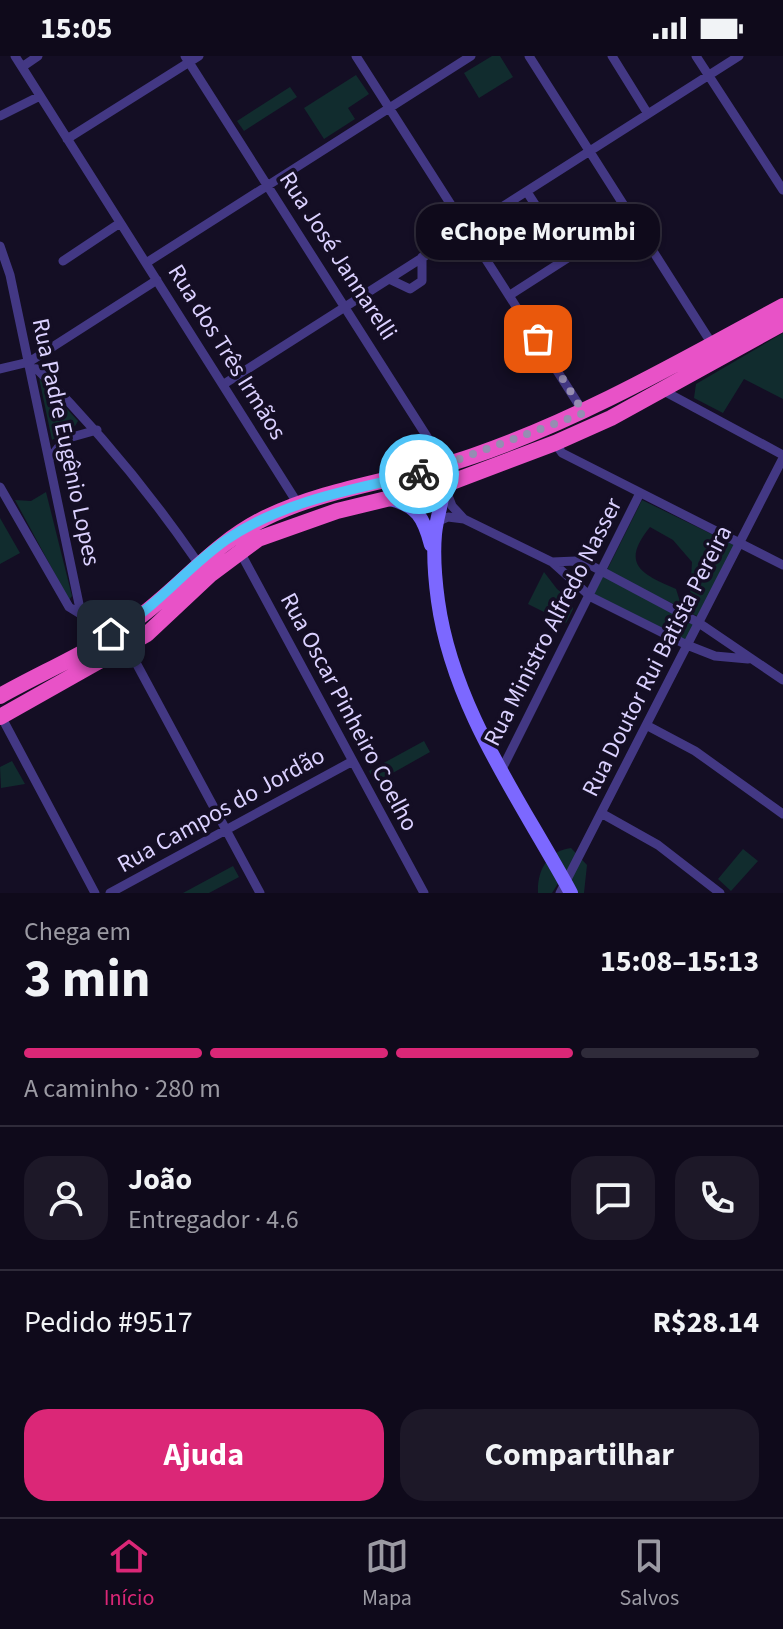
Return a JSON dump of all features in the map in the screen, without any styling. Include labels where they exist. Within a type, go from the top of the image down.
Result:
[{"type":"highway","points":[[1,716],[127,646],[168,617],[207,567],[247,527],[298,504],[442,467],[584,413],[783,306]]},
{"type":"highway","points":[[0,696],[142,615],[207,567],[239,550],[312,519],[444,485],[555,443],[662,390],[783,323]]},
{"type":"main road","name":"Rua José Jannarelli","points":[[434,552],[444,485],[442,467]]},
{"type":"main road","points":[[389,499],[418,511],[434,552],[438,598],[450,661],[467,704],[566,889]]},
{"type":"street","name":"Rua dos Três Irmãos","points":[[15,56],[298,504]]},
{"type":"street","points":[[22,67],[38,56]]},
{"type":"street","points":[[67,139],[187,59],[199,56]]},
{"type":"street","points":[[356,56],[584,413]]},
{"type":"street","points":[[146,263],[471,56]]},
{"type":"street","points":[[529,56],[712,344]]},
{"type":"street","points":[[612,56],[648,114]]},
{"type":"street","points":[[696,56],[783,190]]},
{"type":"street","points":[[224,384],[739,56]]},
{"type":"street","name":"Rua José Jannarelli","points":[[187,59],[431,443],[442,467]]},
{"type":"street","points":[[0,116],[40,96]]},
{"type":"street","points":[[527,192],[569,257]]},
{"type":"street","points":[[510,295],[630,218]]},
{"type":"street","points":[[63,261],[120,223]]},
{"type":"street","name":"Rua Padre Eugênio Lopes","points":[[0,246],[50,458],[88,647]]},
{"type":"street","points":[[389,279],[410,289],[417,285],[422,281],[422,257]]},
{"type":"street","points":[[0,369],[29,365],[157,280]]},
{"type":"street","points":[[29,365],[37,369],[97,430],[207,567]]},
{"type":"street","points":[[662,390],[783,456]]},
{"type":"street","points":[[46,444],[82,426],[87,419]]},
{"type":"street","points":[[50,458],[65,439],[97,430]]},
{"type":"street","points":[[555,443],[562,453],[783,565]]},
{"type":"street","name":"Rua Doutor Rui Batista Pereira","points":[[566,889],[601,813],[783,456]]},
{"type":"street","points":[[444,485],[452,506],[464,519]]},
{"type":"street","points":[[0,487],[69,607],[82,615]]},
{"type":"street","name":"Rua Ministro Alfredo Nasser","points":[[502,769],[591,597],[640,493]]},
{"type":"street","points":[[437,522],[448,517],[464,519],[552,562],[591,597],[687,645],[715,656],[748,659]]},
{"type":"street","name":"Rua Oscar Pinheiro Coelho","points":[[239,550],[424,893]]},
{"type":"street","points":[[552,562],[576,561],[602,572],[699,623],[783,680]]},
{"type":"street","points":[[127,646],[260,893]]},
{"type":"street","points":[[1,716],[95,893]]},
{"type":"street","points":[[646,725],[695,751],[783,814]]},
{"type":"street","name":"Rua Campos do Jordão","points":[[110,893],[351,762]]},
{"type":"street","points":[[601,813],[658,845],[720,893]]},
{"type":"green space","points":[[492,56],[500,56],[513,77],[479,98],[464,73]]},
{"type":"green space","points":[[356,75],[369,94],[348,108],[355,119],[324,139],[304,108]]},
{"type":"green space","points":[[290,87],[297,97],[244,131],[237,121]]},
{"type":"green space","points":[[783,333],[783,399],[744,379],[723,413],[694,398],[696,384]]},
{"type":"green space","points":[[39,378],[78,421],[52,440]]},
{"type":"green space","points":[[46,492],[72,596],[69,600],[15,500],[31,501]]},
{"type":"green space","points":[[642,500],[734,545],[699,617],[689,612],[692,562],[673,540],[650,527],[636,550],[636,559],[644,573],[676,589],[682,608],[606,572]]},
{"type":"green space","points":[[0,518],[20,553],[0,564]]},
{"type":"green space","points":[[544,572],[557,589],[572,601],[573,609],[566,623],[528,604]]},
{"type":"green space","points":[[602,572],[699,623],[687,645],[591,597]]},
{"type":"green space","points":[[424,741],[430,752],[375,783],[369,771]]},
{"type":"green space","points":[[12,761],[25,784],[1,788],[0,767]]},
{"type":"green space","points":[[571,848],[587,865],[584,893],[575,893],[564,874],[552,893],[538,893],[542,869],[550,857]]},
{"type":"green space","points":[[743,849],[758,861],[731,891],[718,879]]},
{"type":"green space","points":[[233,866],[239,877],[209,893],[183,893]]},
{"type":"way so far","points":[[419,474],[584,413],[538,339]]},
{"type":"place","name":"eChope Morumbi","points":[[538,339]]},
{"type":"route","points":[[111,634],[142,615],[225,541],[268,516],[308,501],[419,474]]}]
